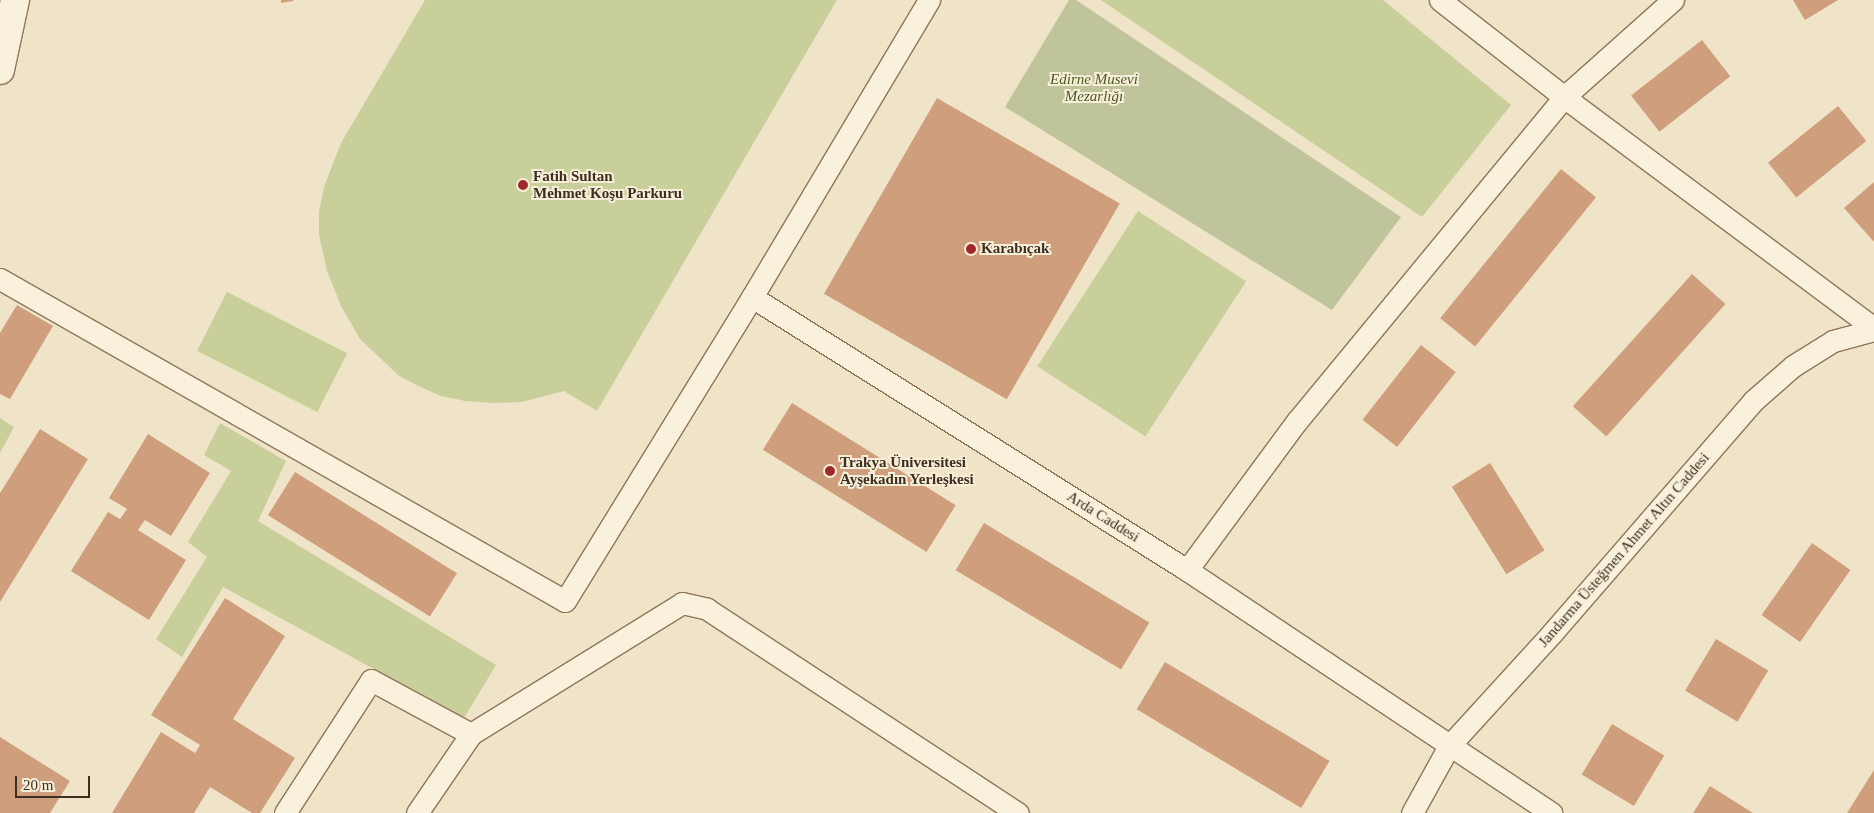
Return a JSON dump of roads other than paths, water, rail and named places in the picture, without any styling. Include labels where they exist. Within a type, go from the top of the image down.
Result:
[{"type":"main road","points":[[0,70],[15,0]]},
{"type":"street","points":[[0,279],[565,601],[752,297],[929,0]]},
{"type":"street","points":[[1440,0],[1564,97],[1874,329]]},
{"type":"street","points":[[1187,570],[1297,421],[1564,97],[1673,0]]},
{"type":"street","name":"Arda Caddesi","points":[[752,297],[1187,570],[1552,813]]},
{"type":"street","name":"Jandarma Üsteğmen Ahmet Altın Caddesi","points":[[1412,813],[1449,746],[1553,632],[1753,401],[1793,366],[1833,341],[1874,329]]},
{"type":"street","points":[[418,813],[471,734],[682,603],[707,609],[1018,813]]},
{"type":"street","points":[[285,813],[371,680],[471,734]]},
{"type":"place","name":"Fatih Sultan Mehmet Koşu Parkuru","points":[[523,185]]},
{"type":"place","name":"Karabıçak","points":[[971,249]]},
{"type":"place","name":"Trakya Üniversitesi Ayşekadın Yerleşkesi","points":[[830,471]]},
{"type":"park label","name":"Edirne Musevi Mezarlığı","points":[[1094,88]]}]
